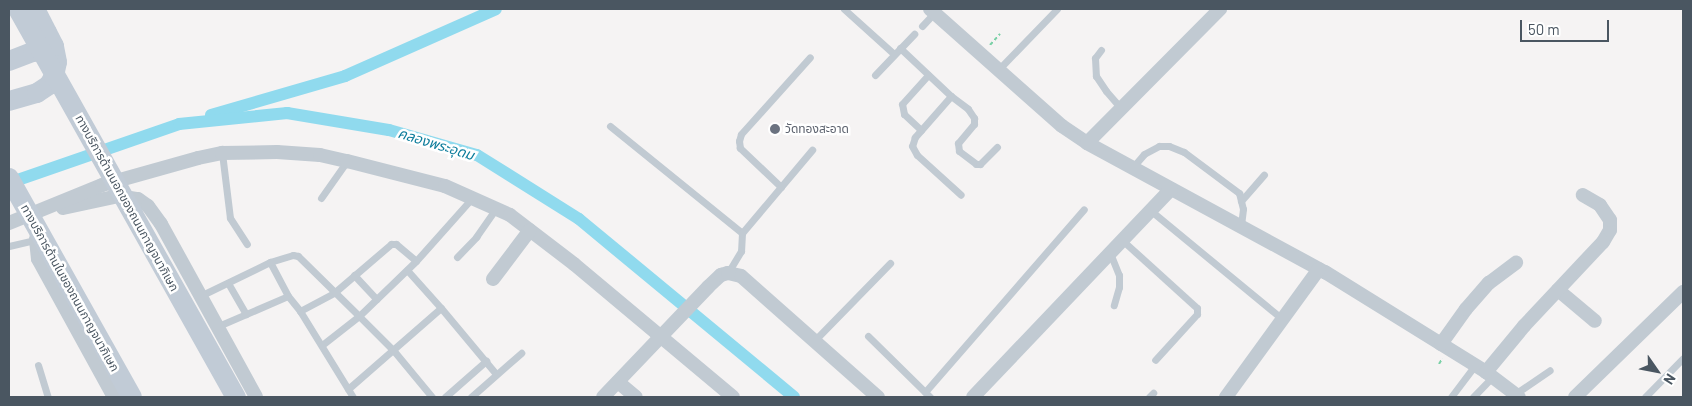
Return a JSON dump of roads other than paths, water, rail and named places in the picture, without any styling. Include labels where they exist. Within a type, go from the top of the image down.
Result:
[{"type":"main road","name":"ทางบริการด้านนอกของถนนกาญจนาภิเษก","points":[[18,9],[236,397]]},
{"type":"main road","points":[[9,101],[37,93],[49,85],[54,76],[57,62],[54,46],[48,31],[35,9]]},
{"type":"main road","points":[[9,61],[33,52],[43,42],[48,31]]},
{"type":"main road","name":"ทางบริการด้านในของถนนกาญจนาภิเษก","points":[[9,178],[132,397]]},
{"type":"street","points":[[1087,143],[1220,9]]},
{"type":"street","points":[[932,11],[1062,126],[1087,143],[1319,269],[1484,371],[1517,396]]},
{"type":"street","points":[[9,223],[102,185],[222,153],[277,152],[320,155],[347,161],[445,186],[474,197],[510,215],[667,331],[733,397]]},
{"type":"street","points":[[973,397],[1171,188]]},
{"type":"street","points":[[1484,371],[1603,242],[1610,230],[1610,220],[1600,205],[1583,195]]},
{"type":"street","points":[[114,397],[38,259],[36,240],[44,216],[64,208],[118,196],[138,199],[155,214],[256,397]]},
{"type":"street","points":[[493,279],[530,230]]},
{"type":"street","points":[[1441,344],[1466,309],[1489,283],[1516,263]]},
{"type":"street","points":[[1226,397],[1319,269]]},
{"type":"street","points":[[603,397],[708,287],[721,275],[728,273],[741,276],[878,397]]},
{"type":"street","points":[[1558,290],[1596,321]]},
{"type":"street","points":[[1574,397],[1683,292]]},
{"type":"street","points":[[618,382],[636,397]]},
{"type":"lane","points":[[844,9],[894,54]]},
{"type":"lane","points":[[998,70],[1057,9]]},
{"type":"lane","points":[[922,26],[932,11]]},
{"type":"lane","points":[[875,75],[914,34]]},
{"type":"lane","points":[[900,48],[968,109],[974,118],[974,124],[958,143],[959,150],[976,164],[980,164],[997,147]]},
{"type":"lane","points":[[1101,50],[1095,58],[1096,76],[1106,91],[1122,108]]},
{"type":"lane","points":[[781,187],[740,148],[739,141],[741,134],[810,57]]},
{"type":"lane","points":[[920,130],[904,114],[902,104],[928,75]]},
{"type":"lane","points":[[952,96],[920,130],[912,146],[917,155],[961,195]]},
{"type":"lane","points":[[610,126],[742,233]]},
{"type":"lane","points":[[1132,168],[1144,154],[1159,146],[1169,146],[1184,152],[1239,193],[1243,209],[1241,226]]},
{"type":"lane","points":[[728,273],[741,251],[742,233],[812,150]]},
{"type":"lane","points":[[222,153],[230,218],[247,244]]},
{"type":"lane","points":[[321,198],[347,161]]},
{"type":"lane","points":[[1241,201],[1264,175]]},
{"type":"lane","points":[[322,345],[359,316],[408,270],[474,197]]},
{"type":"lane","points":[[457,257],[476,237],[496,208]]},
{"type":"lane","points":[[868,336],[928,395],[1084,210]]},
{"type":"lane","points":[[1150,210],[1282,319]]},
{"type":"lane","points":[[9,246],[36,240]]},
{"type":"lane","points":[[1122,240],[1197,308],[1197,314],[1155,360]]},
{"type":"lane","points":[[300,311],[335,292],[391,244],[396,244],[416,261]]},
{"type":"lane","points":[[1110,253],[1119,275],[1120,287],[1114,305]]},
{"type":"lane","points":[[200,296],[270,262],[293,255],[298,256],[394,351],[432,397]]},
{"type":"lane","points":[[270,262],[288,296],[322,345],[353,397]]},
{"type":"lane","points":[[814,341],[890,263]]},
{"type":"lane","points":[[408,270],[496,374]]},
{"type":"lane","points":[[354,275],[376,299]]},
{"type":"lane","points":[[228,283],[246,314]]},
{"type":"lane","points":[[216,327],[288,296]]},
{"type":"lane","points":[[348,389],[394,351],[441,308]]},
{"type":"lane","points":[[471,397],[521,352]]},
{"type":"lane","points":[[1645,397],[1683,358]]},
{"type":"lane","points":[[445,397],[486,361]]},
{"type":"lane","points":[[38,365],[48,397]]},
{"type":"lane","points":[[1517,396],[1550,370]]},
{"type":"lane","points":[[1451,397],[1484,371]]},
{"type":"lane","points":[[1473,397],[1484,371]]},
{"type":"waterway","points":[[211,115],[345,76],[496,9]]},
{"type":"waterway","name":"คลองพระอุดม","points":[[9,183],[179,124],[287,113],[389,130],[477,155],[579,219],[794,397]]},
{"type":"place","name":"วัดทองสะอาด","points":[[775,129]]}]
